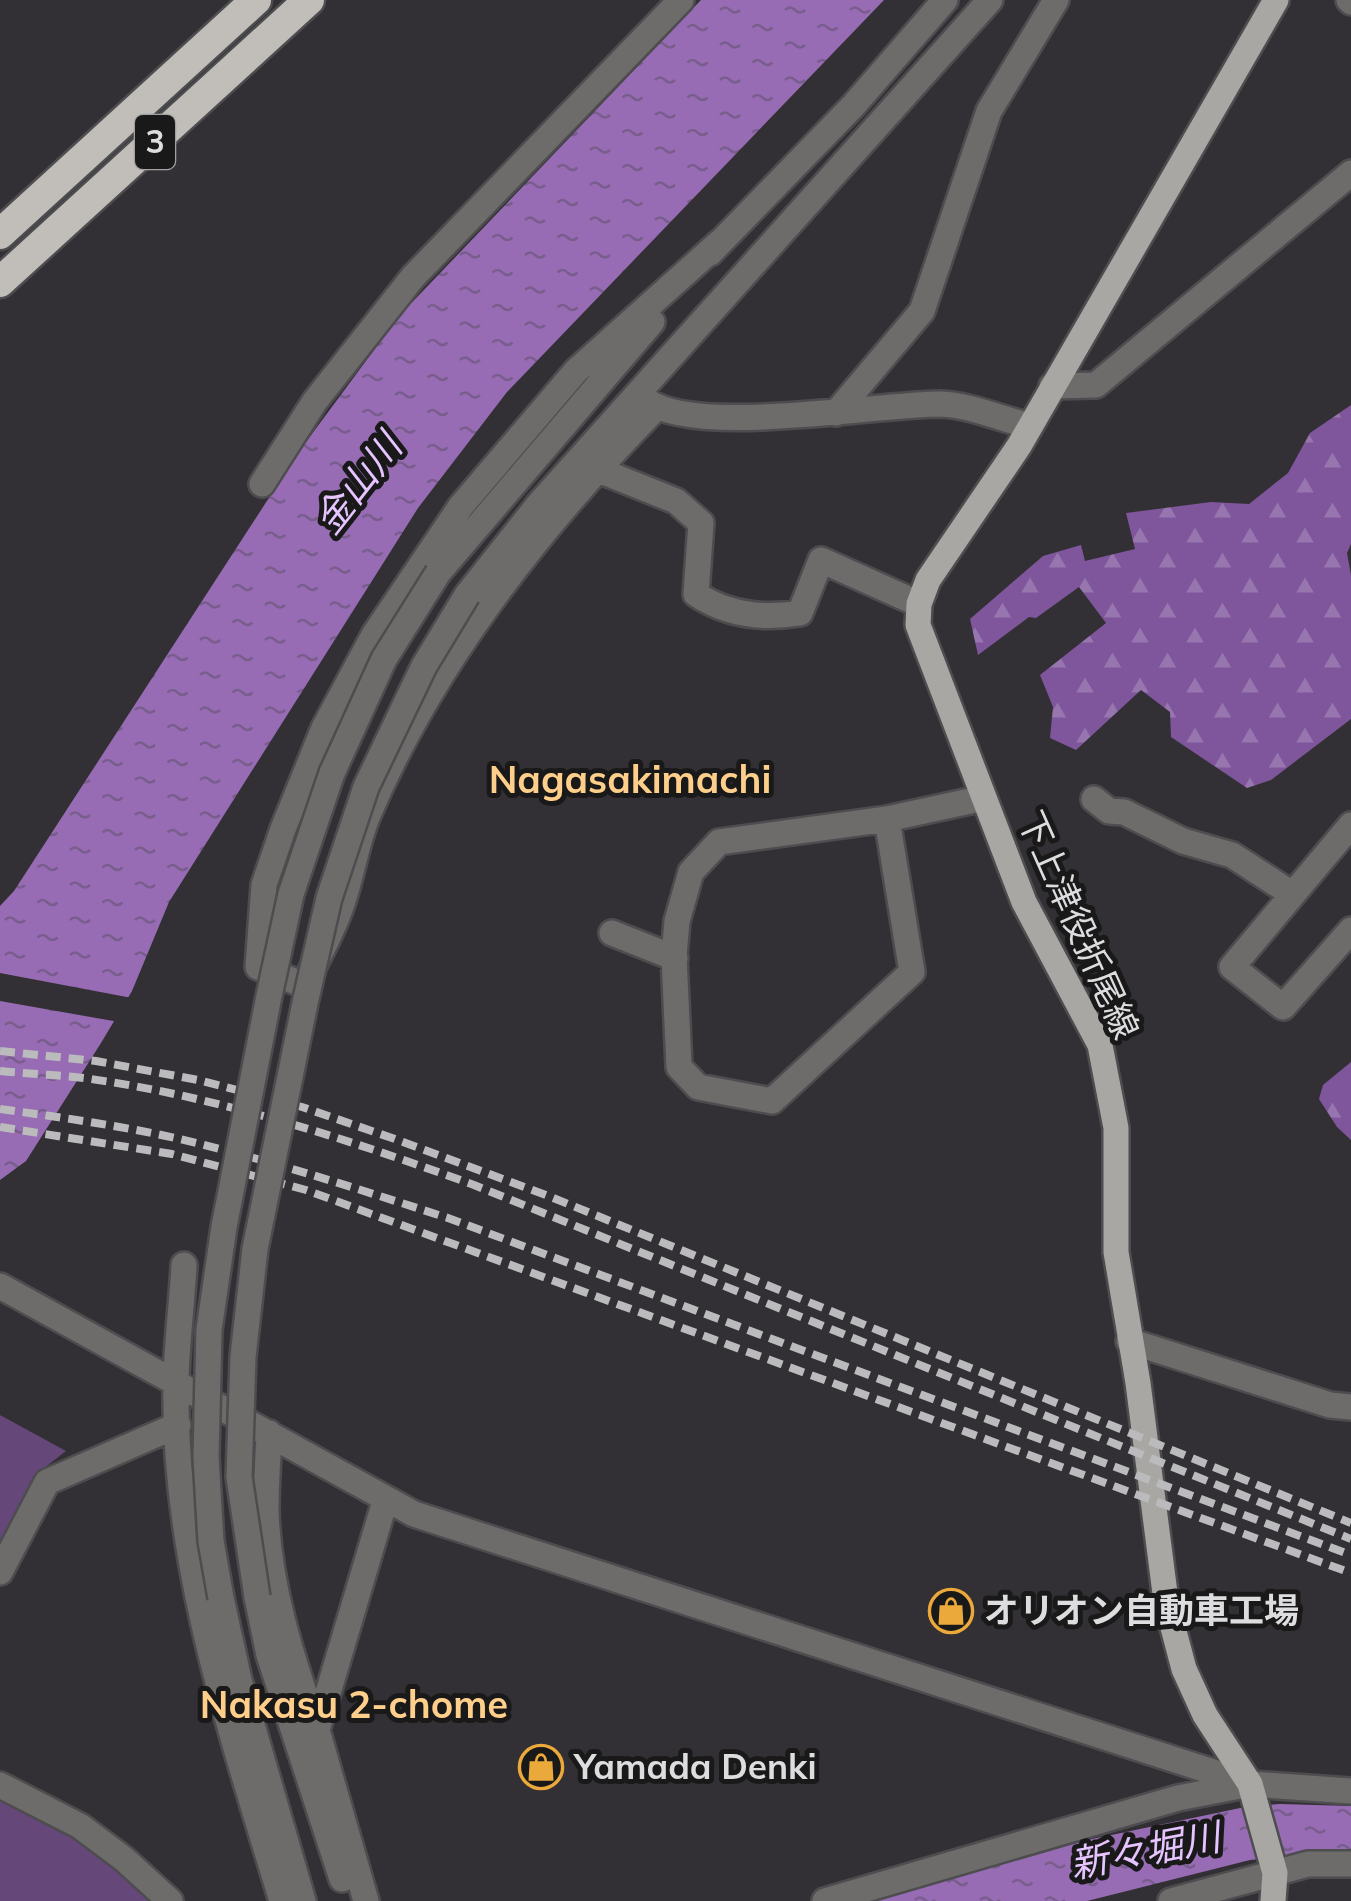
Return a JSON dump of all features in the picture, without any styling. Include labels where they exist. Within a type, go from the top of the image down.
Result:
[{"type":"highway","name":"3","points":[[0,234],[256,0]]},
{"type":"highway","name":"3","points":[[0,282],[309,0]]},
{"type":"main road","points":[[919,604],[928,580],[1030,426],[1276,0]]},
{"type":"main road","name":"下上津役折尾線","points":[[919,604],[918,625],[1024,902],[1100,1045],[1116,1128],[1116,1252],[1138,1383],[1166,1601],[1184,1670],[1205,1716],[1250,1784],[1274,1866],[1272,1901]]},
{"type":"street","points":[[262,484],[314,401],[413,277],[681,0]]},
{"type":"street","points":[[945,0],[853,106],[720,242],[576,372],[461,506],[374,635],[324,728],[270,866],[261,904],[258,967],[304,986],[338,915],[367,816],[468,630],[647,401],[990,0]]},
{"type":"street","points":[[836,414],[922,311],[989,111],[1056,0]]},
{"type":"street","points":[[1052,386],[1096,386],[1351,173]]},
{"type":"street","points":[[304,1901],[239,1680],[211,1541],[206,1457],[209,1330],[224,1227],[292,894],[332,773],[384,659],[438,573],[720,242]]},
{"type":"street","points":[[647,401],[690,417],[836,414],[944,404],[1030,426]]},
{"type":"street","points":[[350,1901],[269,1655],[239,1478],[243,1357],[255,1249],[329,898],[366,786],[424,666],[467,595],[539,504],[647,401]]},
{"type":"street","points":[[596,468],[676,501],[700,523],[696,594],[712,606],[768,618],[800,613],[822,560],[919,604]]},
{"type":"street","points":[[887,818],[912,972],[772,1101],[698,1087],[680,1067],[674,958],[685,888],[692,872],[719,842],[887,818],[984,798]]},
{"type":"street","points":[[1094,798],[1109,812],[1124,812],[1183,840],[1232,855],[1292,894]]},
{"type":"street","points":[[1351,825],[1232,967],[1283,1007],[1351,930]]},
{"type":"street","points":[[612,933],[674,958]]},
{"type":"street","points":[[184,1265],[176,1381],[189,1535],[212,1664],[282,1901]]},
{"type":"street","points":[[0,1286],[414,1514],[1250,1784],[1351,1791]]},
{"type":"street","points":[[1128,1341],[1330,1405],[1351,1407]]},
{"type":"street","points":[[0,1572],[47,1482],[178,1424]]},
{"type":"street","points":[[269,1432],[266,1514],[277,1595],[296,1672],[317,1730],[366,1901]]},
{"type":"street","points":[[317,1730],[385,1501]]},
{"type":"street","points":[[825,1901],[1178,1798],[1250,1784]]},
{"type":"street","points":[[0,1785],[80,1826],[170,1901]]},
{"type":"street","points":[[1170,1901],[1274,1866],[1351,1864]]},
{"type":"shaded area","points":[[0,1415],[66,1451],[34,1476],[0,1548]]},
{"type":"shaded area","points":[[0,1789],[101,1844],[155,1901],[0,1901]]},
{"type":"green space","points":[[1351,405],[1351,544],[1347,553],[1351,575],[1351,719],[1271,780],[1247,788],[1171,737],[1170,712],[1141,690],[1076,750],[1050,738],[1053,707],[1040,675],[1106,623],[1079,587],[1036,618],[1029,617],[978,655],[970,619],[1043,556],[1081,545],[1085,561],[1135,549],[1126,513],[1211,502],[1249,504],[1288,473],[1310,433]]},
{"type":"green space","points":[[1351,1062],[1351,1140],[1337,1127],[1319,1099],[1323,1085]]},
{"type":"water","name":"金山川","points":[[701,0],[884,0],[507,392],[418,508],[169,902],[132,991],[101,1043],[26,1161],[0,1180],[0,906],[14,891],[300,450],[400,315]]},
{"type":"water","name":"新々堀川","points":[[1351,1806],[1351,1851],[1250,1860],[1087,1901],[864,1901],[1059,1846],[1245,1807]]},
{"type":"pier","points":[[0,973],[132,998],[119,1022],[0,1001]]},
{"type":"railway","points":[[0,1051],[96,1061],[198,1080],[302,1107],[392,1138],[551,1197],[1351,1523]]},
{"type":"railway","points":[[0,1071],[91,1079],[189,1097],[286,1122],[427,1168],[1351,1539]]},
{"type":"railway","points":[[0,1109],[131,1129],[209,1146],[448,1218],[1351,1555]]},
{"type":"railway","points":[[0,1127],[172,1154],[306,1190],[1351,1573]]},
{"type":"place","name":"オリオン自動車工場","points":[[951,1611]]},
{"type":"place","name":"Yamada Denki","points":[[541,1767]]},
{"type":"district","name":"Nagasakimachi","points":[[630,780]]},
{"type":"district","name":"Nakasu 2-chome","points":[[354,1705]]}]
